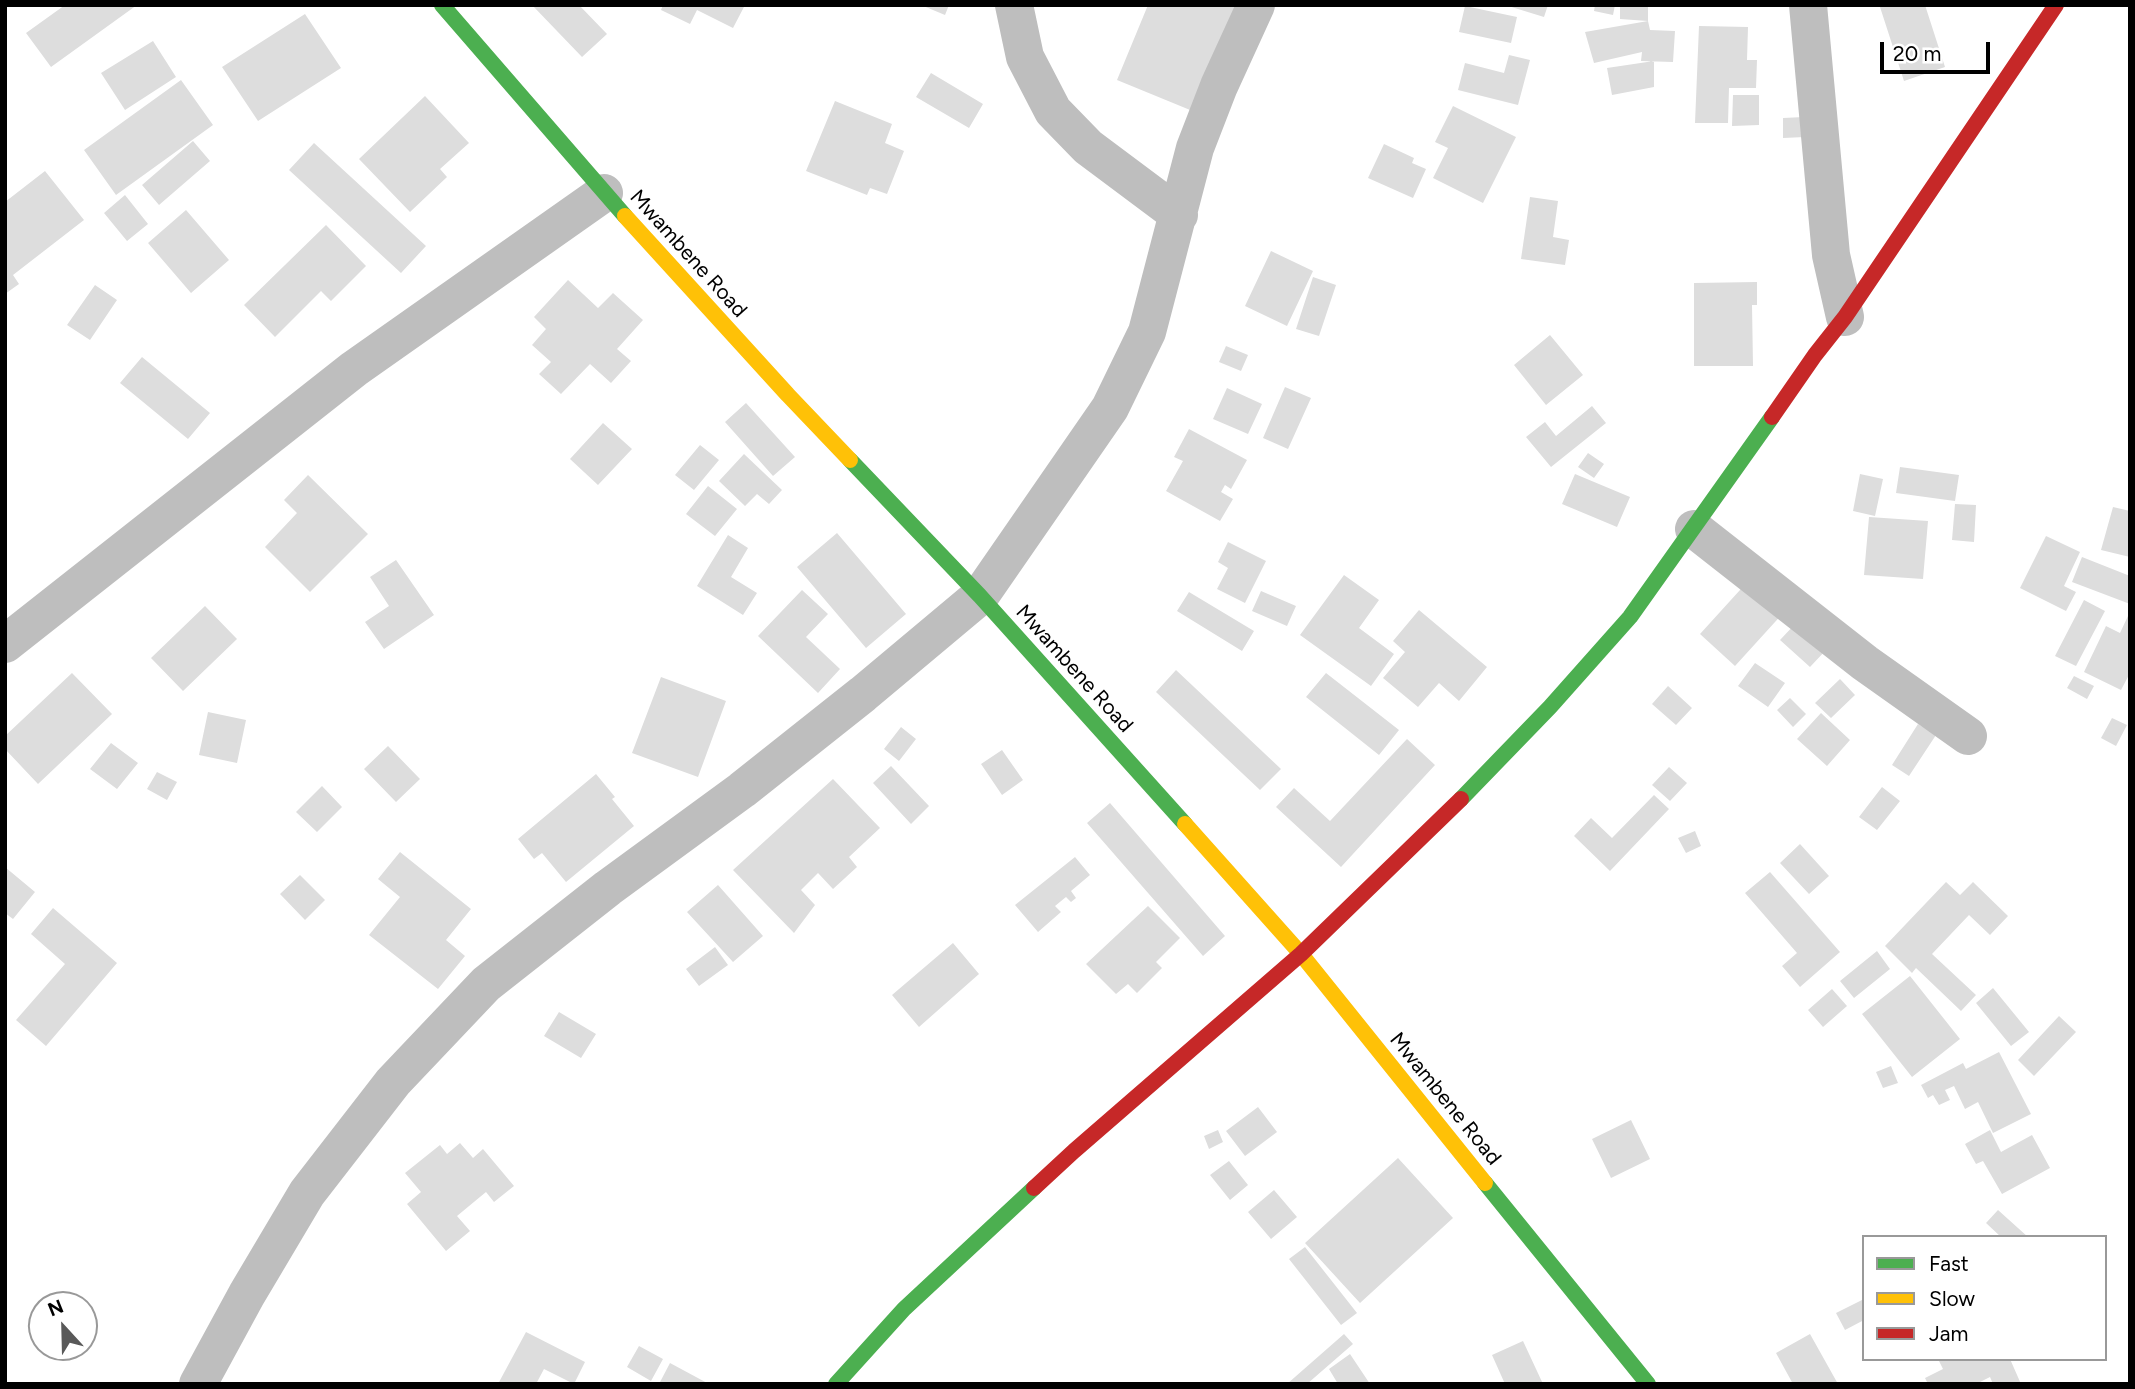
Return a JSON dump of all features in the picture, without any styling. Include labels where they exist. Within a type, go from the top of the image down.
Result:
[{"type":"street","name":"Mwambene Road","points":[[442,5],[604,193],[788,395],[980,596],[1301,954],[1645,1382]]},
{"type":"street","points":[[1014,5],[1025,57],[1053,111],[1088,147],[1179,215]]},
{"type":"street","points":[[198,1384],[307,1193],[393,1082],[486,984],[608,888],[743,790],[980,596],[1110,408],[1147,332],[1195,148],[1219,86],[1256,5]]},
{"type":"street","points":[[1808,5],[1831,255],[1845,317]]},
{"type":"street","points":[[835,1384],[904,1309],[1074,1151],[1301,954],[1468,792],[1550,707],[1630,617],[1815,355],[1845,317],[2056,5]]},
{"type":"street","points":[[5,643],[354,369],[604,193]]},
{"type":"street","points":[[1694,529],[1865,663],[1968,736]]},
{"type":"building","points":[[65,5],[137,5],[51,67],[26,33]]},
{"type":"building","points":[[532,5],[579,5],[607,34],[582,57]]},
{"type":"building","points":[[663,5],[745,5],[733,28],[697,10],[690,24],[661,10]]},
{"type":"building","points":[[921,5],[949,5],[945,15]]},
{"type":"building","points":[[1148,5],[1241,5],[1195,112],[1117,80]]},
{"type":"building","points":[[1505,5],[1548,5],[1544,17]]},
{"type":"building","points":[[1595,5],[1615,5],[1613,15],[1594,11]]},
{"type":"building","points":[[1620,5],[1648,5],[1648,21],[1620,19]]},
{"type":"building","points":[[1925,5],[1945,67],[1904,81],[1880,7]]},
{"type":"building","points":[[1465,6],[1517,17],[1511,43],[1459,32]]},
{"type":"building","points":[[305,14],[341,68],[258,121],[222,67]]},
{"type":"building","points":[[1648,21],[1650,30],[1675,31],[1673,62],[1641,61],[1642,52],[1594,63],[1585,32]]},
{"type":"building","points":[[1699,26],[1748,27],[1747,60],[1757,60],[1756,88],[1729,88],[1728,123],[1695,123]]},
{"type":"building","points":[[153,41],[176,77],[125,110],[101,73]]},
{"type":"building","points":[[1509,55],[1530,60],[1518,105],[1458,90],[1465,63],[1504,73]]},
{"type":"building","points":[[1654,61],[1654,87],[1612,95],[1607,68]]},
{"type":"building","points":[[931,73],[983,104],[969,128],[916,97]]},
{"type":"building","points":[[181,80],[213,125],[116,195],[84,150]]},
{"type":"building","points":[[1733,95],[1759,95],[1759,125],[1732,126]]},
{"type":"building","points":[[425,96],[469,143],[440,169],[447,177],[410,212],[359,159]]},
{"type":"building","points":[[835,101],[892,124],[885,143],[904,151],[887,194],[870,188],[867,195],[806,171]]},
{"type":"building","points":[[1453,106],[1516,137],[1483,203],[1433,178],[1448,148],[1435,142]]},
{"type":"building","points":[[1804,117],[1805,137],[1783,138],[1783,118]]},
{"type":"building","points":[[193,141],[210,161],[159,205],[142,185]]},
{"type":"building","points":[[314,143],[426,246],[401,273],[289,170]]},
{"type":"building","points":[[1384,144],[1414,158],[1412,163],[1426,169],[1413,198],[1368,178]]},
{"type":"building","points":[[45,171],[84,220],[13,275],[19,284],[5,294],[5,202]]},
{"type":"building","points":[[125,195],[148,224],[127,241],[104,213]]},
{"type":"building","points":[[1530,197],[1558,201],[1553,237],[1569,240],[1565,265],[1521,259]]},
{"type":"building","points":[[186,210],[229,260],[191,293],[148,243]]},
{"type":"building","points":[[326,225],[366,266],[331,301],[321,291],[275,337],[244,305]]},
{"type":"building","points":[[1271,251],[1313,271],[1287,326],[1245,306]]},
{"type":"building","points":[[1313,277],[1336,285],[1319,336],[1296,329]]},
{"type":"building","points":[[568,280],[598,308],[613,293],[643,320],[617,349],[631,361],[611,383],[590,364],[561,394],[539,374],[551,362],[532,345],[546,329],[534,317]]},
{"type":"building","points":[[1757,282],[1757,305],[1752,305],[1753,366],[1694,366],[1694,283]]},
{"type":"building","points":[[95,285],[117,300],[90,340],[67,325]]},
{"type":"building","points":[[1550,335],[1583,375],[1546,405],[1514,365]]},
{"type":"building","points":[[1226,346],[1248,355],[1241,371],[1219,362]]},
{"type":"building","points":[[142,357],[210,413],[188,439],[120,383]]},
{"type":"building","points":[[1285,387],[1311,398],[1288,449],[1263,438]]},
{"type":"building","points":[[1227,388],[1262,404],[1248,434],[1213,419]]},
{"type":"building","points":[[746,403],[795,457],[773,476],[725,422]]},
{"type":"building","points":[[1592,406],[1606,423],[1551,467],[1526,437],[1545,422],[1556,436]]},
{"type":"building","points":[[603,423],[632,449],[598,485],[570,459]]},
{"type":"building","points":[[1189,429],[1247,460],[1231,489],[1225,485],[1221,492],[1233,499],[1220,521],[1166,491],[1183,461],[1174,457]]},
{"type":"building","points":[[700,445],[719,460],[694,490],[675,475]]},
{"type":"building","points":[[1588,453],[1604,464],[1594,478],[1578,467]]},
{"type":"building","points":[[744,454],[782,490],[769,504],[757,494],[745,506],[719,481]]},
{"type":"building","points":[[1900,467],[1959,475],[1955,501],[1896,493]]},
{"type":"building","points":[[1575,474],[1630,497],[1617,527],[1562,504]]},
{"type":"building","points":[[1860,474],[1883,479],[1875,516],[1853,511]]},
{"type":"building","points":[[308,475],[368,534],[310,592],[265,547],[297,513],[284,500]]},
{"type":"building","points":[[708,486],[737,509],[715,536],[686,514]]},
{"type":"building","points":[[1955,504],[1976,505],[1974,542],[1952,540]]},
{"type":"building","points":[[2113,507],[2130,511],[2130,557],[2101,550]]},
{"type":"building","points":[[1869,517],[1928,521],[1923,579],[1864,575]]},
{"type":"building","points":[[837,533],[906,614],[866,648],[797,567]]},
{"type":"building","points":[[728,535],[748,548],[731,577],[757,593],[743,615],[697,586]]},
{"type":"building","points":[[2046,536],[2080,552],[2064,586],[2076,592],[2066,611],[2020,588]]},
{"type":"building","points":[[1228,542],[1266,561],[1245,603],[1217,589],[1228,568],[1218,562]]},
{"type":"building","points":[[2082,557],[2130,576],[2130,604],[2072,582]]},
{"type":"building","points":[[396,560],[434,615],[384,649],[365,622],[389,606],[370,577]]},
{"type":"building","points":[[1344,575],[1379,600],[1359,628],[1394,654],[1371,686],[1300,635]]},
{"type":"building","points":[[1750,579],[1785,611],[1735,666],[1700,634]]},
{"type":"building","points":[[802,590],[828,614],[806,637],[840,669],[818,693],[758,636]]},
{"type":"building","points":[[1261,591],[1296,606],[1287,626],[1252,611]]},
{"type":"building","points":[[1189,592],[1254,631],[1242,651],[1177,611]]},
{"type":"building","points":[[2084,600],[2105,611],[2076,666],[2055,656]]},
{"type":"building","points":[[205,606],[237,639],[183,691],[151,658]]},
{"type":"building","points":[[1419,610],[1487,667],[1459,701],[1439,683],[1418,707],[1383,678],[1405,652],[1393,641]]},
{"type":"building","points":[[2128,616],[2130,673],[2121,690],[2084,672],[2106,626],[2120,633]]},
{"type":"building","points":[[1796,623],[1826,650],[1810,667],[1780,640]]},
{"type":"building","points":[[1755,663],[1785,683],[1768,707],[1738,686]]},
{"type":"building","points":[[1176,670],[1281,769],[1260,790],[1156,692]]},
{"type":"building","points":[[72,673],[112,714],[38,784],[5,749],[5,736]]},
{"type":"building","points":[[1326,673],[1399,730],[1379,755],[1306,697]]},
{"type":"building","points":[[2074,676],[2094,686],[2087,699],[2067,688]]},
{"type":"building","points":[[661,677],[726,701],[698,777],[632,753]]},
{"type":"building","points":[[1840,679],[1855,695],[1831,718],[1815,703]]},
{"type":"building","points":[[1668,686],[1692,708],[1676,725],[1652,704]]},
{"type":"building","points":[[1790,698],[1806,714],[1793,727],[1777,710]]},
{"type":"building","points":[[208,712],[246,720],[237,763],[199,755]]},
{"type":"building","points":[[1821,713],[1850,740],[1827,766],[1797,739]]},
{"type":"building","points":[[2112,718],[2127,725],[2116,746],[2101,738]]},
{"type":"building","points":[[1918,724],[1936,735],[1909,776],[1892,765]]},
{"type":"building","points":[[901,727],[916,739],[899,761],[884,749]]},
{"type":"building","points":[[1407,739],[1435,765],[1341,867],[1276,807],[1294,788],[1330,821]]},
{"type":"building","points":[[111,743],[138,763],[117,789],[90,769]]},
{"type":"building","points":[[388,746],[420,779],[396,802],[364,769]]},
{"type":"building","points":[[1002,750],[1023,780],[1002,795],[981,764]]},
{"type":"building","points":[[891,766],[929,806],[911,824],[873,783]]},
{"type":"building","points":[[1669,767],[1687,783],[1670,801],[1652,785]]},
{"type":"building","points":[[157,772],[177,782],[167,800],[147,789]]},
{"type":"building","points":[[596,774],[634,826],[566,882],[542,853],[534,859],[518,839]]},
{"type":"building","points":[[833,779],[880,828],[849,857],[857,867],[833,889],[818,873],[801,890],[815,905],[794,933],[733,870]]},
{"type":"building","points":[[322,786],[342,807],[317,832],[296,812]]},
{"type":"building","points":[[1882,787],[1900,801],[1877,830],[1859,817]]},
{"type":"building","points":[[1654,795],[1669,809],[1610,871],[1574,836],[1591,818],[1612,838]]},
{"type":"building","points":[[1110,803],[1225,936],[1203,956],[1087,823]]},
{"type":"building","points":[[1695,831],[1701,846],[1686,853],[1678,838]]},
{"type":"building","points":[[1800,844],[1829,876],[1809,894],[1780,863]]},
{"type":"building","points":[[400,852],[471,909],[446,940],[465,956],[438,989],[369,935],[400,897],[378,879]]},
{"type":"building","points":[[1075,857],[1090,875],[1071,891],[1076,898],[1071,902],[1066,897],[1055,906],[1061,912],[1038,932],[1015,905]]},
{"type":"building","points":[[5,867],[35,892],[13,919],[5,913]]},
{"type":"building","points":[[1770,872],[1840,952],[1800,987],[1782,966],[1797,953],[1745,893]]},
{"type":"building","points":[[300,875],[325,900],[305,920],[280,894]]},
{"type":"building","points":[[1946,882],[1960,895],[1973,882],[2008,916],[1990,935],[1969,915],[1932,954],[1976,995],[1961,1011],[1916,968],[1912,973],[1885,946]]},
{"type":"building","points":[[718,885],[763,936],[733,962],[687,912]]},
{"type":"building","points":[[1148,906],[1180,938],[1156,962],[1162,968],[1137,993],[1128,984],[1116,994],[1086,964]]},
{"type":"building","points":[[53,908],[117,963],[46,1046],[16,1020],[65,964],[31,934]]},
{"type":"building","points":[[953,943],[979,974],[919,1027],[892,995]]},
{"type":"building","points":[[715,947],[728,965],[699,986],[686,969]]},
{"type":"building","points":[[1877,951],[1890,969],[1854,998],[1840,981]]},
{"type":"building","points":[[1910,976],[1960,1039],[1912,1077],[1862,1014]]},
{"type":"building","points":[[1993,988],[2029,1032],[2011,1046],[1976,1003]]},
{"type":"building","points":[[1832,989],[1847,1006],[1823,1027],[1808,1010]]},
{"type":"building","points":[[559,1012],[596,1034],[581,1058],[544,1036]]},
{"type":"building","points":[[2059,1016],[2076,1032],[2034,1076],[2018,1060]]},
{"type":"building","points":[[1999,1052],[2031,1114],[1993,1133],[1978,1102],[1965,1109],[1954,1086],[1945,1090],[1950,1100],[1939,1105],[1933,1095],[1928,1098],[1921,1085],[1963,1063],[1966,1069]]},
{"type":"building","points":[[1891,1066],[1898,1083],[1883,1088],[1876,1072]]},
{"type":"building","points":[[1258,1107],[1277,1132],[1245,1156],[1226,1131]]},
{"type":"building","points":[[1631,1120],[1650,1159],[1611,1178],[1592,1139]]},
{"type":"building","points":[[1218,1130],[1223,1142],[1209,1149],[1204,1136]]},
{"type":"building","points":[[1990,1130],[2001,1152],[2032,1135],[2050,1168],[2002,1194],[1983,1161],[1976,1164],[1965,1144]]},
{"type":"building","points":[[460,1143],[473,1158],[483,1149],[514,1186],[494,1202],[486,1192],[457,1216],[470,1231],[446,1251],[407,1204],[421,1192],[405,1173],[440,1145],[447,1154]]},
{"type":"building","points":[[1398,1158],[1453,1218],[1360,1303],[1305,1243]]},
{"type":"building","points":[[1229,1161],[1248,1185],[1230,1200],[1210,1175]]},
{"type":"building","points":[[1274,1190],[1297,1217],[1271,1239],[1248,1212]]},
{"type":"building","points":[[1998,1210],[2026,1235],[1999,1235],[1986,1223]]},
{"type":"building","points":[[1305,1247],[1357,1313],[1341,1325],[1289,1259]]},
{"type":"building","points":[[1862,1300],[1862,1321],[1845,1330],[1836,1313]]},
{"type":"building","points":[[526,1332],[585,1362],[574,1384],[544,1369],[536,1384],[498,1384]]},
{"type":"building","points":[[1344,1334],[1353,1344],[1307,1384],[1287,1384]]},
{"type":"building","points":[[1810,1334],[1838,1384],[1793,1384],[1776,1353]]},
{"type":"building","points":[[1523,1341],[1543,1384],[1505,1384],[1492,1355]]},
{"type":"building","points":[[639,1346],[663,1359],[651,1381],[627,1367]]},
{"type":"building","points":[[1350,1354],[1370,1384],[1338,1384],[1329,1369]]},
{"type":"building","points":[[1939,1361],[2011,1361],[2021,1384],[1993,1384],[1990,1377],[1976,1384],[1928,1384],[1925,1378],[1943,1369]]},
{"type":"building","points":[[670,1363],[709,1384],[659,1384]]},
{"type":"traffic: fast","points":[[442,5],[625,216]]},
{"type":"traffic: fast","points":[[1461,799],[1550,707],[1630,617],[1772,417]]},
{"type":"traffic: fast","points":[[850,460],[980,596],[1185,824]]},
{"type":"traffic: fast","points":[[1485,1183],[1648,1384]]},
{"type":"traffic: fast","points":[[836,1384],[904,1309],[1034,1188]]},
{"type":"traffic: slow","points":[[625,216],[850,460]]},
{"type":"traffic: slow","points":[[1185,824],[1301,954],[1485,1183]]},
{"type":"traffic: jam","points":[[1772,417],[1845,317],[2056,5]]},
{"type":"traffic: jam","points":[[1034,1188],[1301,954],[1461,799]]}]
